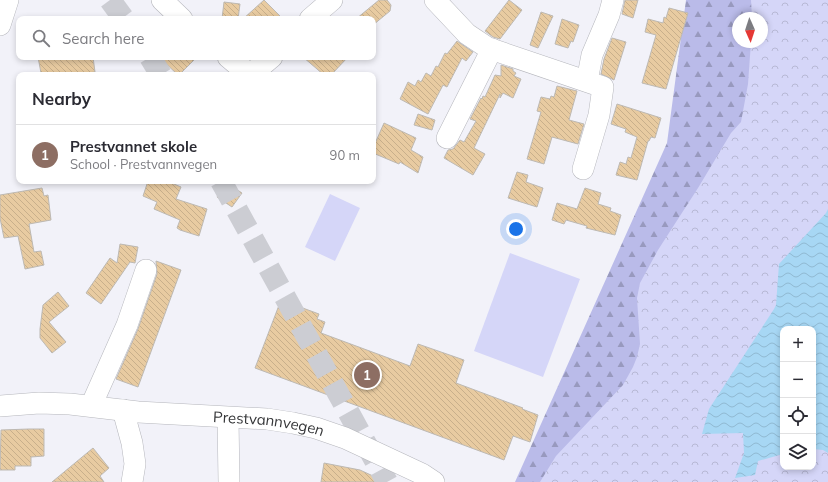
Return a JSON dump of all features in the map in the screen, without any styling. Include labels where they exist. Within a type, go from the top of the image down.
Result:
[{"type":"street","points":[[0,25],[8,0]]},
{"type":"street","points":[[162,0],[179,16]]},
{"type":"street","points":[[313,16],[332,0]]},
{"type":"street","points":[[435,0],[467,34],[492,49],[603,87],[600,115],[583,169]]},
{"type":"street","points":[[587,81],[592,55],[609,15],[613,0]]},
{"type":"street","points":[[447,138],[492,49]]},
{"type":"street","points":[[232,60],[250,72],[259,68],[268,60]]},
{"type":"street","points":[[91,406],[127,324],[146,270]]},
{"type":"street","name":"Prestvannvegen","points":[[0,406],[39,403],[70,404],[175,415],[267,419],[316,428],[345,438],[422,474],[434,482]]},
{"type":"street","points":[[123,410],[132,443],[135,464],[132,482]]},
{"type":"street","points":[[228,418],[229,482]]},
{"type":"green space","points":[[686,0],[791,0],[645,482],[515,482],[667,143]]},
{"type":"green space","points":[[751,0],[828,0],[828,482],[540,482],[556,456],[623,385],[633,367],[640,344],[637,298],[640,283],[658,250],[731,133],[741,122],[748,84],[751,48],[768,48],[768,12],[752,12]]},
{"type":"green space","points":[[330,194],[360,208],[335,261],[305,247]]},
{"type":"green space","points":[[510,253],[580,279],[543,377],[474,351]]},
{"type":"water","points":[[828,209],[828,453],[823,450],[816,449],[816,326],[780,326],[780,455],[758,461],[755,475],[735,478],[744,453],[743,433],[702,434],[709,409],[776,305],[779,264]]},
{"type":"building","points":[[264,0],[280,16],[246,16]]},
{"type":"building","points":[[379,0],[387,0],[391,5],[390,11],[376,23],[376,16],[360,16]]},
{"type":"building","points":[[509,0],[522,10],[500,39],[493,37],[485,31]]},
{"type":"building","points":[[625,0],[638,0],[633,18],[622,14]]},
{"type":"building","points":[[224,2],[240,4],[238,16],[222,16]]},
{"type":"building","points":[[669,8],[688,13],[666,89],[642,83],[656,35],[645,32],[648,19],[663,23],[664,17],[666,18]]},
{"type":"building","points":[[541,12],[553,16],[538,48],[530,45]]},
{"type":"building","points":[[562,19],[579,25],[573,42],[571,41],[568,48],[555,44]]},
{"type":"building","points":[[612,38],[626,42],[614,80],[601,74],[604,59]]},
{"type":"building","points":[[457,41],[473,52],[466,61],[462,58],[447,87],[443,85],[428,114],[400,99],[408,82],[415,86],[418,80],[421,82],[426,73],[431,76],[436,66],[438,67],[445,53],[447,54]]},
{"type":"building","points":[[39,60],[93,60],[95,72],[41,72]]},
{"type":"building","points":[[162,60],[194,60],[182,72],[175,72]]},
{"type":"building","points":[[306,60],[345,60],[334,72],[320,72]]},
{"type":"building","points":[[501,65],[513,69],[516,73],[514,76],[521,79],[513,98],[503,93],[500,98],[500,94],[474,148],[485,154],[473,175],[444,158],[448,150],[453,149],[460,140],[464,142],[476,121],[470,119],[481,98],[482,99],[483,96],[485,97],[495,75],[501,76]]},
{"type":"building","points":[[557,86],[577,91],[569,120],[584,124],[578,144],[552,137],[544,164],[527,159],[541,112],[537,111],[541,97],[550,99],[551,96],[554,97]]},
{"type":"building","points":[[617,104],[661,118],[655,138],[651,137],[648,141],[637,180],[616,175],[620,162],[626,164],[628,157],[631,158],[637,137],[625,132],[626,129],[611,124]]},
{"type":"building","points":[[418,114],[435,120],[432,130],[414,125]]},
{"type":"building","points":[[384,123],[416,138],[411,150],[423,157],[418,173],[400,162],[399,164],[376,154],[376,141]]},
{"type":"building","points":[[517,172],[528,175],[526,182],[543,188],[537,207],[508,198]]},
{"type":"building","points":[[147,184],[174,184],[181,187],[176,199],[207,209],[199,236],[177,228],[180,220],[154,209],[157,202],[143,196]]},
{"type":"building","points":[[226,184],[242,193],[232,207],[217,197]]},
{"type":"building","points":[[42,188],[44,196],[48,195],[51,220],[29,224],[34,252],[41,251],[44,265],[25,269],[18,236],[4,238],[0,218],[0,195]]},
{"type":"building","points":[[585,188],[601,193],[598,204],[611,208],[610,211],[621,215],[615,235],[586,228],[587,226],[566,220],[564,224],[552,220],[557,203],[577,209]]},
{"type":"building","points":[[120,244],[138,247],[135,263],[130,262],[101,304],[86,293],[110,258],[117,263]]},
{"type":"building","points":[[156,261],[181,270],[138,387],[116,379],[138,329],[157,274]]},
{"type":"building","points":[[58,292],[69,306],[49,322],[66,342],[52,353],[40,338],[40,329],[43,305]]},
{"type":"building","points":[[281,300],[319,314],[317,319],[325,322],[321,333],[410,366],[418,344],[464,360],[456,383],[538,415],[530,442],[513,436],[504,460],[255,368]]},
{"type":"building","points":[[44,429],[44,456],[31,457],[31,466],[15,466],[15,470],[0,470],[1,430]]},
{"type":"building","points":[[93,448],[109,468],[100,476],[104,482],[52,482]]},
{"type":"building","points":[[324,463],[360,470],[386,482],[321,482]]},
{"type":"tunnel","points":[[110,0],[122,16]]},
{"type":"tunnel","points":[[152,60],[159,72]]},
{"type":"tunnel","points":[[223,184],[387,482]]},
{"type":"place","name":"Prestvannet skole","points":[[367,375]]}]
